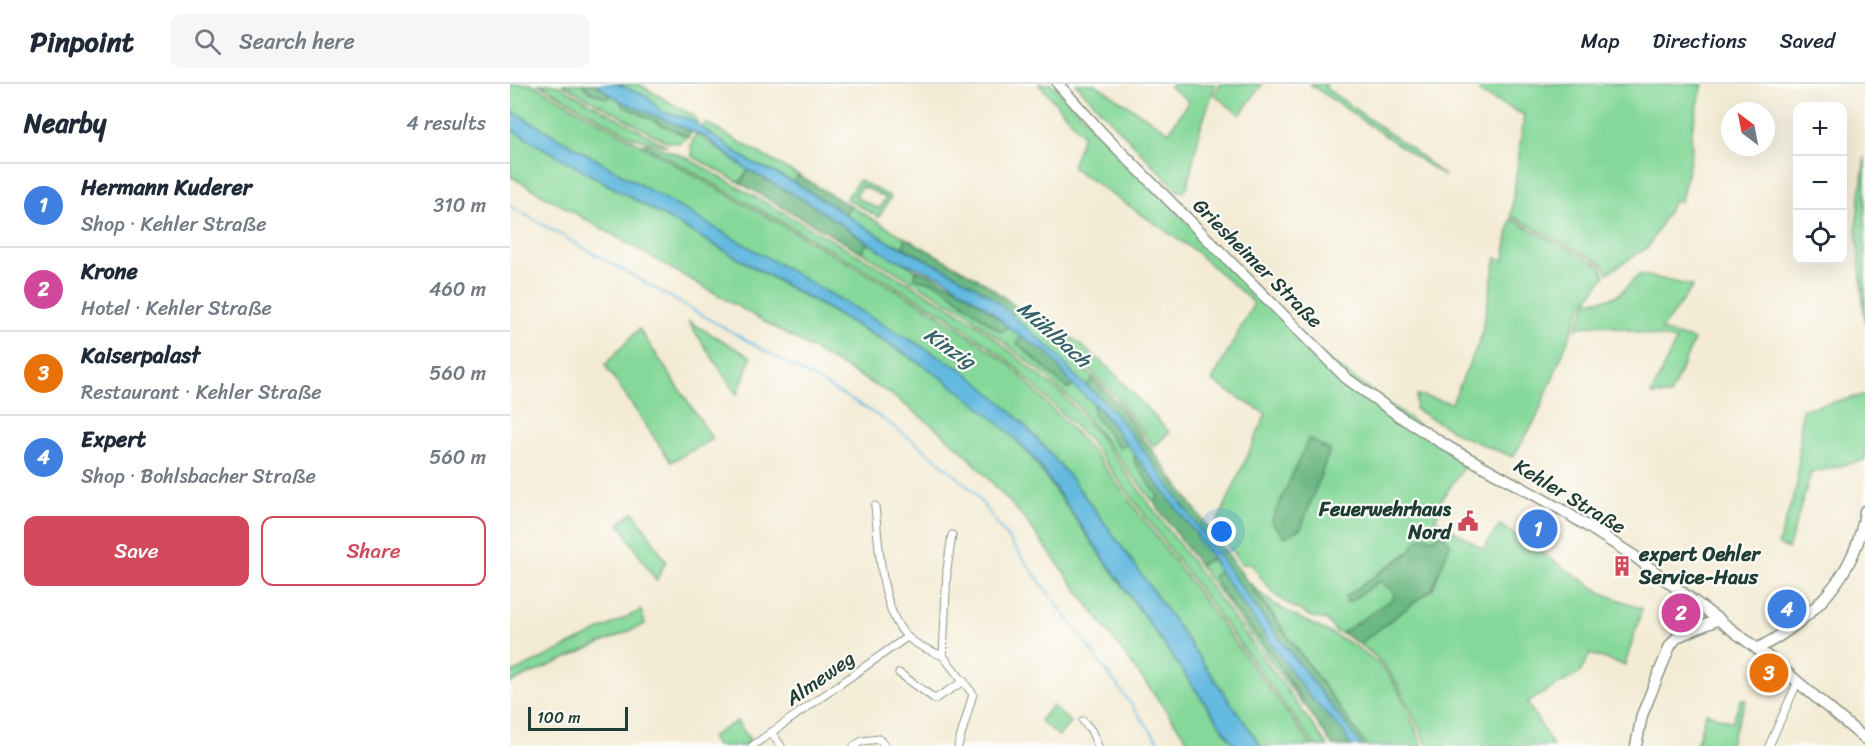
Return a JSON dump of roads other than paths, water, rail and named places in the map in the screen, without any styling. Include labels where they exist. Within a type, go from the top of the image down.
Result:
[{"type":"main road","name":"Griesheimer Straße","points":[[1058,84],[1346,378],[1399,416],[1450,448]]},
{"type":"main road","name":"Kehler Straße","points":[[1450,448],[1605,536],[1719,619],[1865,739]]},
{"type":"main road","points":[[1757,649],[1798,622],[1836,585],[1851,562],[1863,536],[1865,511]]},
{"type":"main road","points":[[1636,746],[1642,715],[1670,646],[1677,637],[1719,619]]},
{"type":"street","points":[[875,506],[882,575],[890,608],[907,637],[943,656],[973,694],[958,746]]},
{"type":"street","points":[[943,656],[947,569],[952,536]]},
{"type":"street","name":"Almeweg","points":[[752,746],[907,637]]},
{"type":"street","points":[[899,673],[935,699],[964,681]]},
{"type":"street","points":[[1769,746],[1797,681]]},
{"type":"street","points":[[1083,721],[1098,746]]},
{"type":"street","points":[[771,732],[781,746]]},
{"type":"street","points":[[854,746],[862,741],[879,739],[885,746]]},
{"type":"water","points":[[596,84],[617,84],[647,97],[662,112],[689,119],[751,162],[794,182],[886,240],[955,274],[989,295],[1057,354],[1073,374],[1104,401],[1137,441],[1257,609],[1362,746],[1351,746],[1342,730],[1310,697],[1219,571],[1210,552],[1099,408],[1073,386],[1049,354],[1014,332],[989,309],[944,278],[890,257],[806,201],[748,170],[705,137],[619,100]]},
{"type":"water","points":[[510,110],[961,369],[989,391],[1039,440],[1084,495],[1261,746],[1235,746],[1034,458],[983,409],[890,344],[510,129]]},
{"type":"waterway","points":[[510,206],[864,407],[934,457],[973,491],[1162,746]]},
{"type":"place","name":"Feuerwehrhaus Nord","points":[[1468,521]]},
{"type":"place","name":"Hermann Kuderer","points":[[1538,529]]},
{"type":"place","name":"expert Oehler Service-Haus","points":[[1622,566]]},
{"type":"place","name":"Expert","points":[[1787,609]]},
{"type":"place","name":"Krone","points":[[1681,613]]},
{"type":"place","name":"Kaiserpalast","points":[[1769,673]]},
{"type":"water label","name":"Mühlbach","points":[[1054,334]]},
{"type":"water label","name":"Kinzig","points":[[950,348]]}]
